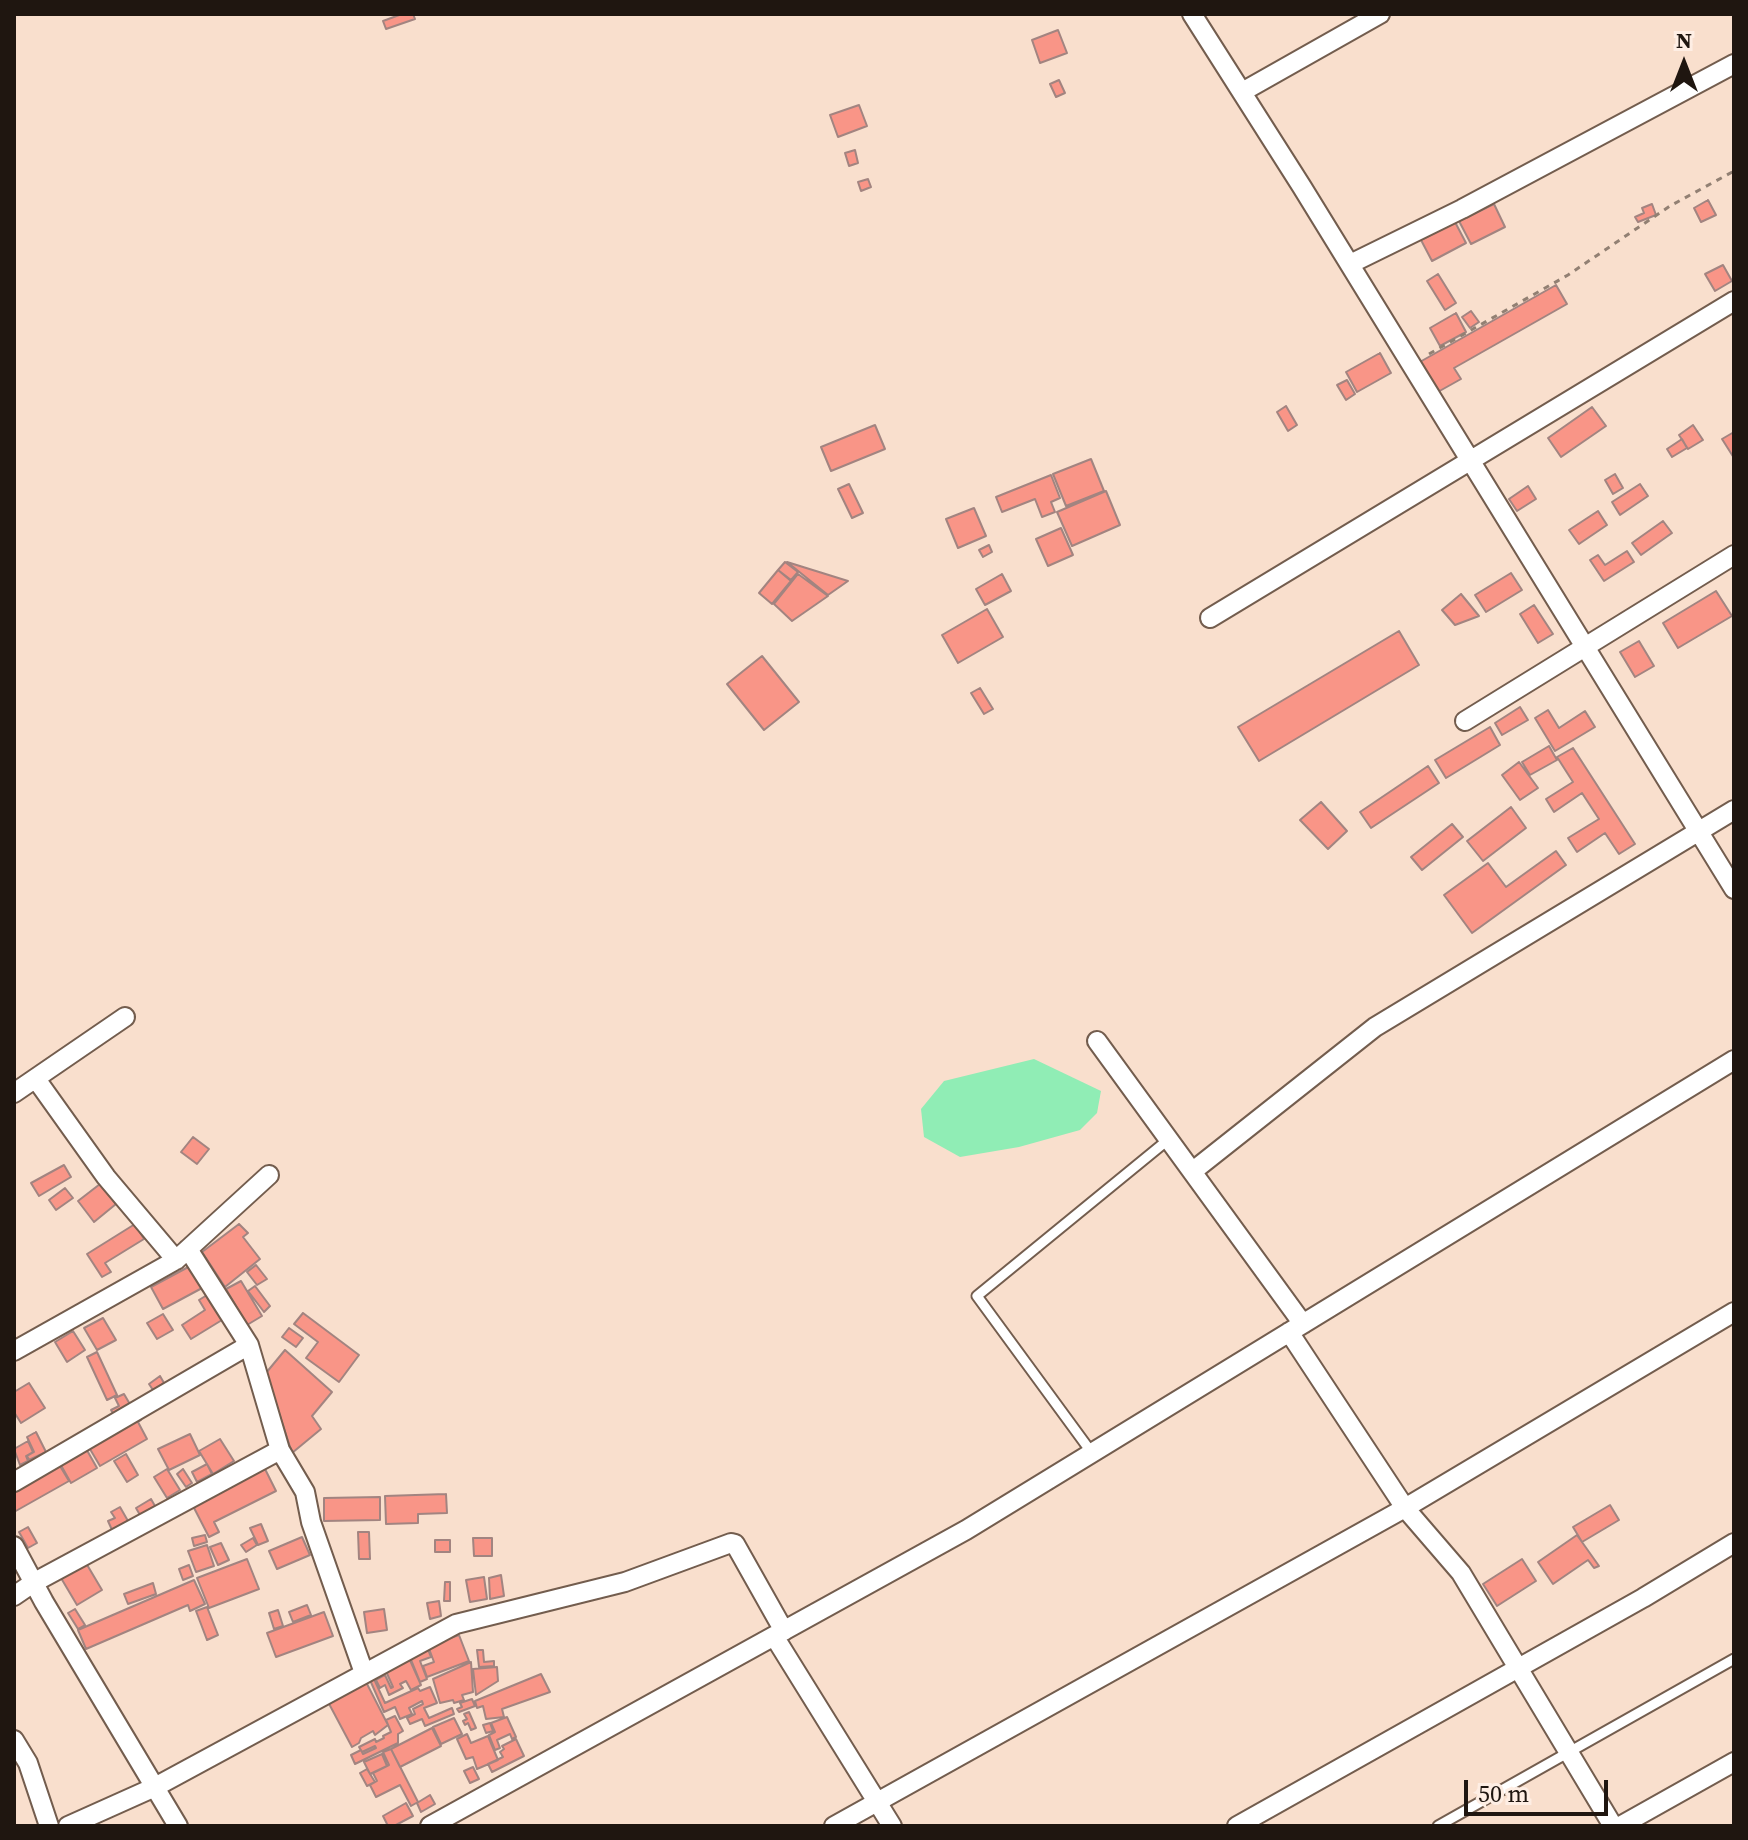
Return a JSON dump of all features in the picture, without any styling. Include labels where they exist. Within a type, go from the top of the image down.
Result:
[{"type":"street","points":[[1192,14],[1412,364],[1734,889]]},
{"type":"street","points":[[1242,92],[1380,14]]},
{"type":"street","points":[[1350,264],[1462,209],[1734,64]]},
{"type":"street","points":[[1210,618],[1734,301]]},
{"type":"street","points":[[1465,721],[1734,555]]},
{"type":"street","points":[[1193,1171],[1375,1027],[1734,810]]},
{"type":"street","points":[[14,1093],[125,1017]]},
{"type":"street","points":[[1097,1041],[1193,1171],[1296,1328],[1405,1508],[1461,1573],[1613,1826]]},
{"type":"street","points":[[430,1826],[966,1530],[1734,1060]]},
{"type":"street","points":[[36,1079],[106,1177],[182,1255],[249,1345],[280,1450],[305,1492],[311,1522],[364,1673]]},
{"type":"street","points":[[14,1351],[182,1255],[269,1175]]},
{"type":"street","points":[[834,1826],[1405,1508],[1734,1312]]},
{"type":"street","points":[[14,1482],[249,1345]]},
{"type":"street","points":[[14,1596],[280,1450]]},
{"type":"street","points":[[68,1826],[155,1787],[456,1624],[625,1582],[731,1543],[735,1544],[779,1633],[892,1826]]},
{"type":"street","points":[[1237,1826],[1643,1598],[1734,1543]]},
{"type":"street","points":[[14,1546],[178,1826]]},
{"type":"street","points":[[14,1740],[28,1763],[49,1826]]},
{"type":"street","points":[[1620,1826],[1734,1762]]},
{"type":"lane","points":[[1092,1453],[977,1296],[1169,1139]]},
{"type":"lane","points":[[1438,1826],[1734,1659]]},
{"type":"path","points":[[1412,364],[1568,275],[1670,206],[1734,171]]},
{"type":"green space","points":[[1034,1059],[1101,1091],[1097,1113],[1080,1130],[1019,1147],[960,1157],[924,1137],[921,1109],[944,1081]]},
{"type":"building","points":[[402,14],[413,14],[415,19],[386,29],[383,21]]},
{"type":"building","points":[[1058,30],[1067,53],[1040,63],[1032,40]]},
{"type":"building","points":[[1059,80],[1065,93],[1056,97],[1050,84]]},
{"type":"building","points":[[859,105],[867,126],[838,137],[830,115]]},
{"type":"building","points":[[855,150],[858,163],[849,166],[845,153]]},
{"type":"building","points":[[868,179],[871,187],[861,191],[858,182]]},
{"type":"building","points":[[1708,200],[1716,215],[1701,222],[1694,208]]},
{"type":"building","points":[[1494,204],[1505,227],[1471,244],[1459,221]]},
{"type":"building","points":[[1652,204],[1656,215],[1638,222],[1635,217],[1644,213],[1642,208]]},
{"type":"building","points":[[1455,222],[1466,243],[1432,261],[1421,240]]},
{"type":"building","points":[[1723,265],[1732,281],[1715,291],[1705,274]]},
{"type":"building","points":[[1438,274],[1456,303],[1445,310],[1427,281]]},
{"type":"building","points":[[1556,285],[1567,304],[1454,368],[1461,379],[1436,393],[1418,363]]},
{"type":"building","points":[[1471,311],[1479,322],[1470,328],[1462,317]]},
{"type":"building","points":[[1456,313],[1466,332],[1440,346],[1430,328]]},
{"type":"building","points":[[1380,353],[1391,373],[1357,392],[1346,372]]},
{"type":"building","points":[[1347,380],[1355,394],[1346,400],[1337,385]]},
{"type":"building","points":[[1286,406],[1297,425],[1288,431],[1277,412]]},
{"type":"building","points":[[1592,407],[1606,426],[1561,457],[1548,438]]},
{"type":"building","points":[[875,425],[885,449],[831,471],[821,447]]},
{"type":"building","points":[[1693,425],[1703,440],[1688,449],[1679,435]]},
{"type":"building","points":[[1734,432],[1734,458],[1722,439]]},
{"type":"building","points":[[1682,439],[1687,448],[1672,457],[1667,449]]},
{"type":"building","points":[[1091,459],[1104,491],[1066,506],[1053,474]]},
{"type":"building","points":[[1615,474],[1623,488],[1613,494],[1605,480]]},
{"type":"building","points":[[1051,475],[1060,498],[1051,502],[1055,512],[1042,517],[1035,499],[1002,512],[996,497]]},
{"type":"building","points":[[849,484],[863,513],[852,518],[838,489]]},
{"type":"building","points":[[1640,484],[1648,496],[1620,515],[1612,502]]},
{"type":"building","points":[[1528,486],[1536,499],[1517,511],[1509,499]]},
{"type":"building","points":[[1106,491],[1120,525],[1072,546],[1057,512]]},
{"type":"building","points":[[974,508],[986,536],[958,548],[946,519]]},
{"type":"building","points":[[1598,511],[1607,525],[1579,544],[1569,530]]},
{"type":"building","points":[[1663,521],[1672,533],[1641,555],[1632,543]]},
{"type":"building","points":[[1061,528],[1073,555],[1048,566],[1036,539]]},
{"type":"building","points":[[989,545],[992,552],[983,557],[979,550]]},
{"type":"building","points":[[1627,551],[1634,562],[1604,581],[1590,560],[1598,555],[1605,565]]},
{"type":"building","points":[[785,562],[798,572],[791,580],[778,570]]},
{"type":"building","points":[[787,562],[848,581],[828,595]]},
{"type":"building","points":[[778,570],[791,581],[772,604],[759,593]]},
{"type":"building","points":[[1511,573],[1522,590],[1486,612],[1475,595]]},
{"type":"building","points":[[798,574],[828,596],[792,621],[774,604]]},
{"type":"building","points":[[1002,574],[1011,591],[985,605],[976,589]]},
{"type":"building","points":[[1716,591],[1732,616],[1678,648],[1663,623]]},
{"type":"building","points":[[1461,594],[1479,616],[1455,625],[1442,610]]},
{"type":"building","points":[[1534,605],[1553,634],[1538,643],[1520,614]]},
{"type":"building","points":[[987,609],[1003,637],[958,663],[942,635]]},
{"type":"building","points":[[1399,631],[1419,665],[1259,761],[1238,727]]},
{"type":"building","points":[[1639,641],[1654,666],[1635,677],[1620,652]]},
{"type":"building","points":[[762,656],[799,702],[764,730],[727,684]]},
{"type":"building","points":[[980,688],[993,709],[984,714],[971,693]]},
{"type":"building","points":[[1520,707],[1528,720],[1502,735],[1495,723]]},
{"type":"building","points":[[1548,710],[1559,728],[1585,711],[1595,727],[1555,751],[1535,718]]},
{"type":"building","points":[[1490,727],[1500,745],[1446,778],[1435,760]]},
{"type":"building","points":[[1549,746],[1557,760],[1530,775],[1522,762]]},
{"type":"building","points":[[1573,748],[1635,844],[1619,854],[1605,833],[1577,852],[1568,838],[1599,819],[1582,793],[1554,812],[1546,799],[1573,782],[1557,757]]},
{"type":"building","points":[[1519,762],[1538,788],[1520,800],[1502,775]]},
{"type":"building","points":[[1428,766],[1439,783],[1371,828],[1360,812]]},
{"type":"building","points":[[1321,802],[1347,831],[1328,849],[1300,820]]},
{"type":"building","points":[[1511,807],[1526,828],[1483,861],[1467,841]]},
{"type":"building","points":[[1452,824],[1463,837],[1422,870],[1411,857]]},
{"type":"building","points":[[1556,851],[1566,865],[1472,933],[1444,895],[1488,863],[1506,887]]},
{"type":"building","points":[[193,1137],[209,1149],[197,1164],[181,1152]]},
{"type":"building","points":[[64,1165],[71,1177],[39,1196],[31,1183]]},
{"type":"building","points":[[100,1184],[116,1204],[94,1222],[78,1201]]},
{"type":"building","points":[[65,1188],[73,1198],[56,1210],[49,1200]]},
{"type":"building","points":[[135,1224],[144,1239],[105,1263],[111,1272],[102,1277],[87,1254]]},
{"type":"building","points":[[239,1224],[248,1233],[243,1237],[260,1259],[225,1287],[202,1252]]},
{"type":"building","points":[[192,1265],[204,1287],[163,1309],[151,1287]]},
{"type":"building","points":[[256,1265],[267,1279],[257,1285],[247,1272]]},
{"type":"building","points":[[241,1281],[262,1316],[247,1325],[226,1289]]},
{"type":"building","points":[[255,1286],[270,1306],[264,1312],[248,1291]]},
{"type":"building","points":[[207,1295],[222,1320],[191,1339],[182,1325],[205,1310],[199,1300]]},
{"type":"building","points":[[303,1313],[359,1355],[339,1382],[306,1358],[318,1342],[294,1324]]},
{"type":"building","points":[[163,1314],[173,1330],[157,1339],[147,1323]]},
{"type":"building","points":[[103,1318],[116,1340],[97,1350],[84,1328]]},
{"type":"building","points":[[289,1328],[303,1338],[296,1347],[282,1337]]},
{"type":"building","points":[[73,1331],[85,1350],[67,1362],[55,1342]]},
{"type":"building","points":[[285,1350],[332,1392],[312,1416],[321,1429],[292,1453],[266,1373]]},
{"type":"building","points":[[97,1352],[117,1395],[107,1400],[87,1357]]},
{"type":"building","points":[[160,1376],[164,1383],[153,1390],[149,1384]]},
{"type":"building","points":[[29,1383],[45,1408],[21,1423],[14,1412],[14,1392]]},
{"type":"building","points":[[124,1394],[131,1406],[114,1415],[111,1410],[119,1406],[115,1398]]},
{"type":"building","points":[[138,1414],[141,1420],[138,1422],[147,1439],[100,1466],[87,1444]]},
{"type":"building","points":[[36,1432],[46,1452],[29,1460],[27,1456],[34,1452],[27,1437]]},
{"type":"building","points":[[190,1434],[200,1455],[169,1470],[158,1449]]},
{"type":"building","points":[[220,1439],[234,1461],[213,1474],[199,1451]]},
{"type":"building","points":[[28,1441],[33,1452],[26,1456],[28,1461],[20,1465],[14,1449]]},
{"type":"building","points":[[84,1445],[97,1468],[71,1483],[58,1460]]},
{"type":"building","points":[[126,1454],[138,1475],[127,1482],[114,1461]]},
{"type":"building","points":[[57,1461],[69,1481],[14,1512],[14,1486]]},
{"type":"building","points":[[207,1464],[212,1474],[197,1482],[192,1472]]},
{"type":"building","points":[[264,1467],[276,1491],[214,1522],[219,1532],[209,1537],[192,1504]]},
{"type":"building","points":[[167,1469],[180,1490],[167,1498],[154,1477]]},
{"type":"building","points":[[183,1469],[192,1483],[186,1487],[177,1474]]},
{"type":"building","points":[[446,1494],[447,1513],[418,1514],[418,1523],[386,1524],[385,1496]]},
{"type":"building","points":[[380,1497],[380,1520],[324,1521],[324,1498]]},
{"type":"building","points":[[151,1499],[155,1506],[140,1515],[136,1508]]},
{"type":"building","points":[[1610,1505],[1619,1520],[1582,1542],[1573,1527]]},
{"type":"building","points":[[120,1507],[128,1521],[112,1530],[108,1521],[115,1518],[111,1512]]},
{"type":"building","points":[[261,1524],[268,1541],[258,1545],[250,1528]]},
{"type":"building","points":[[28,1527],[37,1543],[28,1548],[19,1532]]},
{"type":"building","points":[[358,1532],[369,1532],[370,1559],[359,1559]]},
{"type":"building","points":[[205,1535],[207,1542],[194,1546],[192,1538]]},
{"type":"building","points":[[1577,1535],[1599,1566],[1594,1568],[1588,1560],[1553,1584],[1538,1562]]},
{"type":"building","points":[[302,1537],[310,1555],[277,1569],[269,1551]]},
{"type":"building","points":[[253,1538],[257,1545],[246,1552],[241,1545]]},
{"type":"building","points":[[473,1538],[492,1538],[492,1556],[474,1556]]},
{"type":"building","points":[[435,1540],[450,1540],[450,1552],[435,1552]]},
{"type":"building","points":[[221,1543],[229,1560],[218,1565],[210,1547]]},
{"type":"building","points":[[207,1545],[214,1566],[196,1572],[188,1551]]},
{"type":"building","points":[[247,1559],[259,1589],[209,1608],[197,1578]]},
{"type":"building","points":[[1522,1559],[1536,1581],[1497,1606],[1483,1584]]},
{"type":"building","points":[[86,1563],[102,1590],[77,1605],[61,1578]]},
{"type":"building","points":[[189,1565],[193,1576],[183,1580],[179,1569]]},
{"type":"building","points":[[501,1575],[504,1596],[490,1599],[489,1578]]},
{"type":"building","points":[[484,1577],[487,1599],[470,1602],[466,1580]]},
{"type":"building","points":[[194,1580],[205,1604],[190,1611],[188,1605],[86,1649],[78,1630]]},
{"type":"building","points":[[445,1582],[450,1582],[450,1601],[444,1601]]},
{"type":"building","points":[[153,1583],[156,1594],[128,1604],[124,1594]]},
{"type":"building","points":[[439,1601],[441,1616],[430,1619],[427,1603]]},
{"type":"building","points":[[307,1605],[311,1615],[293,1622],[289,1612]]},
{"type":"building","points":[[207,1607],[218,1635],[207,1640],[196,1611]]},
{"type":"building","points":[[75,1609],[85,1625],[78,1629],[68,1613]]},
{"type":"building","points":[[384,1609],[387,1630],[367,1633],[364,1612]]},
{"type":"building","points":[[278,1610],[283,1626],[274,1629],[269,1613]]},
{"type":"building","points":[[324,1612],[333,1636],[276,1657],[267,1633]]},
{"type":"building","points":[[459,1635],[469,1661],[427,1677],[423,1666],[434,1662],[428,1646]]},
{"type":"building","points":[[427,1647],[431,1657],[420,1661],[427,1679],[420,1682],[409,1655]]},
{"type":"building","points":[[477,1650],[483,1650],[484,1662],[494,1661],[494,1666],[479,1667]]},
{"type":"building","points":[[409,1658],[421,1685],[411,1690],[406,1681],[400,1684],[403,1688],[389,1695],[385,1685],[380,1688],[376,1680],[385,1675],[393,1687],[385,1669]]},
{"type":"building","points":[[471,1662],[473,1692],[462,1695],[464,1700],[440,1703],[433,1679]]},
{"type":"building","points":[[497,1667],[498,1681],[476,1695],[473,1669]]},
{"type":"building","points":[[541,1674],[550,1692],[502,1709],[504,1717],[486,1719],[483,1706],[477,1708],[475,1701]]},
{"type":"building","points":[[374,1679],[385,1703],[418,1688],[420,1691],[430,1687],[437,1703],[424,1708],[429,1718],[452,1708],[454,1714],[425,1726],[422,1719],[410,1724],[407,1718],[415,1714],[413,1709],[423,1704],[422,1701],[409,1708],[412,1714],[400,1719],[395,1707],[384,1712],[370,1680]]},
{"type":"building","points":[[365,1680],[388,1725],[375,1735],[373,1731],[361,1738],[352,1747],[327,1700]]},
{"type":"building","points":[[472,1699],[475,1706],[459,1712],[457,1709],[462,1707],[460,1703]]},
{"type":"building","points":[[469,1712],[476,1728],[471,1730],[468,1723],[465,1725],[463,1721],[467,1719],[464,1714]]},
{"type":"building","points":[[395,1716],[403,1731],[398,1734],[398,1743],[355,1764],[351,1755],[361,1750],[359,1747],[375,1739],[376,1742],[391,1732],[386,1720]]},
{"type":"building","points":[[507,1717],[516,1737],[512,1739],[510,1734],[497,1740],[500,1748],[495,1750],[489,1735],[495,1732],[491,1723]]},
{"type":"building","points":[[454,1718],[462,1734],[441,1744],[433,1727]]},
{"type":"building","points":[[490,1723],[493,1731],[486,1733],[483,1725]]},
{"type":"building","points":[[432,1728],[441,1746],[400,1767],[391,1749]]},
{"type":"building","points":[[467,1734],[471,1743],[488,1736],[498,1760],[477,1769],[473,1757],[466,1759],[457,1739]]},
{"type":"building","points":[[516,1739],[524,1756],[492,1772],[488,1764],[503,1757],[500,1752],[504,1749],[502,1746]]},
{"type":"building","points":[[391,1749],[418,1802],[411,1806],[400,1785],[376,1797],[370,1785],[377,1781],[373,1773],[389,1765],[383,1752]]},
{"type":"building","points":[[382,1754],[387,1766],[370,1774],[364,1762]]},
{"type":"building","points":[[473,1767],[479,1779],[470,1783],[464,1771]]},
{"type":"building","points":[[367,1769],[375,1782],[367,1786],[360,1773]]},
{"type":"building","points":[[430,1795],[435,1804],[421,1812],[417,1803]]},
{"type":"building","points":[[406,1803],[413,1816],[388,1826],[383,1816]]}]
